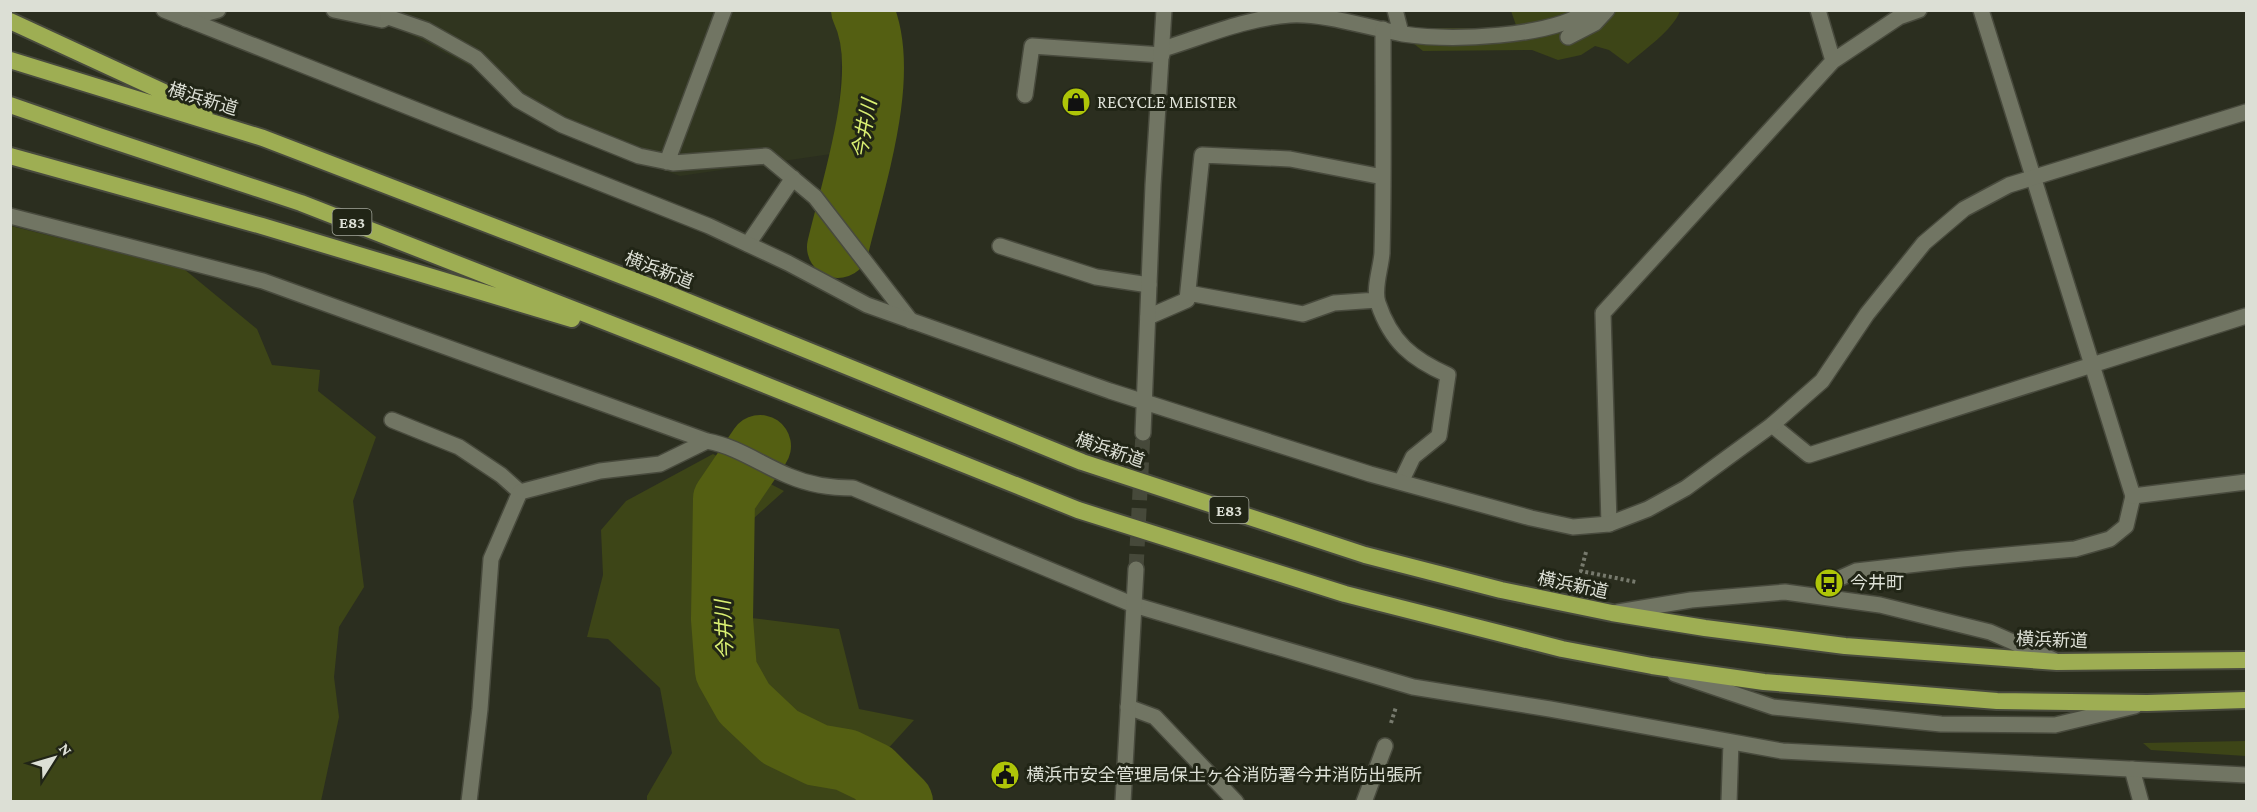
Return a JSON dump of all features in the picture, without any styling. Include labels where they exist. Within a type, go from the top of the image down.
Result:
[{"type":"highway","points":[[10,21],[263,138]]},
{"type":"highway","name":"横浜新道","points":[[10,60],[263,138],[659,290],[1082,462],[1365,555],[1501,590],[1612,613],[1705,628],[1845,646],[2057,662],[2247,660]]},
{"type":"highway","name":"E83","points":[[10,105],[301,203],[1078,510],[1345,594],[1562,649],[1652,666],[1764,682],[1997,701],[2147,704],[2247,700]]},
{"type":"highway","points":[[10,156],[262,226],[688,354]]},
{"type":"street","points":[[164,10],[709,226],[788,263],[867,305],[1144,402],[1401,483],[1531,518],[1574,527],[1609,524],[1648,508],[1686,488],[1772,425],[1822,381],[1867,314],[1924,243],[1964,208],[2009,186],[2247,112]]},
{"type":"street","points":[[186,19],[218,10]]},
{"type":"street","points":[[334,10],[382,20],[388,14],[426,30],[476,58],[518,100],[562,125],[639,156],[667,162],[766,156],[815,197],[911,321]]},
{"type":"street","points":[[667,162],[724,10]]},
{"type":"street","points":[[1143,433],[1153,185],[1164,10]]},
{"type":"street","points":[[1395,10],[1401,33]]},
{"type":"street","points":[[1025,95],[1032,46],[1162,52],[1244,22],[1292,15],[1351,22],[1401,33],[1455,37],[1524,32],[1571,22],[1590,10]]},
{"type":"street","points":[[1568,37],[1595,23],[1607,10]]},
{"type":"street","points":[[1818,10],[1833,61]]},
{"type":"street","points":[[1609,524],[1603,313],[1833,61],[1899,17],[1919,10]]},
{"type":"street","points":[[1829,583],[1856,571],[2075,549],[2110,539],[2126,526],[2133,496],[1981,10]]},
{"type":"street","points":[[1383,29],[1382,256],[1377,300],[1388,328],[1405,351],[1448,375],[1440,436],[1413,457],[1401,483]]},
{"type":"street","points":[[1148,317],[1187,300],[1202,155],[1290,159],[1383,177]]},
{"type":"street","points":[[748,244],[793,178]]},
{"type":"street","points":[[10,216],[263,281],[714,442],[791,477],[823,487],[853,488],[1134,605],[1403,684],[1782,751],[2247,775]]},
{"type":"street","points":[[1000,246],[1096,277],[1149,285]]},
{"type":"street","points":[[1188,292],[1303,314],[1334,303],[1377,300]]},
{"type":"street","points":[[1772,425],[1809,455],[2247,316]]},
{"type":"street","points":[[392,420],[459,447],[501,475],[520,492]]},
{"type":"street","points":[[520,492],[600,471],[660,464],[714,442]]},
{"type":"street","points":[[2133,496],[2247,482]]},
{"type":"street","points":[[469,801],[480,709],[491,559],[520,492]]},
{"type":"street","points":[[1123,801],[1136,569]]},
{"type":"street","points":[[1612,613],[1691,600],[1785,592],[1881,605],[1990,632],[2057,662]]},
{"type":"street","points":[[1652,666],[1773,707],[1941,724],[2055,725],[2147,704]]},
{"type":"street","points":[[1128,706],[1155,717],[1236,801]]},
{"type":"street","points":[[1729,801],[1731,742]]},
{"type":"street","points":[[1364,801],[1384,746]]},
{"type":"street","points":[[2132,769],[2141,801]]},
{"type":"path","points":[[1384,746],[1403,684]]},
{"type":"shaded area","points":[[391,11],[836,11],[842,24],[838,153],[680,176],[568,136],[518,109],[473,68],[394,26]]},
{"type":"green space","points":[[1511,11],[1680,11],[1665,32],[1628,64],[1609,50],[1595,46],[1581,55],[1558,60],[1532,50],[1423,51],[1404,36],[1414,28],[1517,28]]},
{"type":"green space","points":[[11,226],[184,269],[257,329],[272,365],[320,370],[318,391],[376,437],[353,501],[364,587],[339,627],[334,677],[339,717],[321,801],[11,802]]},
{"type":"green space","points":[[713,454],[784,491],[743,528],[705,586],[744,617],[839,629],[859,709],[914,720],[874,764],[932,794],[933,801],[647,801],[647,796],[672,753],[660,688],[608,639],[587,637],[603,575],[601,530],[626,501]]},
{"type":"green space","points":[[2246,741],[2246,756],[2151,750],[2143,743]]},
{"type":"waterway","name":"今井川","points":[[838,247],[860,160],[872,95],[873,64],[870,35],[862,10]]},
{"type":"waterway","name":"今井川","points":[[760,446],[724,499],[722,619],[726,671],[744,703],[780,737],[817,755],[846,760],[873,773],[902,802]]},
{"type":"tunnel","points":[[1136,569],[1143,433]]},
{"type":"place","name":"RECYCLE MEISTER","points":[[1076,102]]},
{"type":"place","name":"今井町","points":[[1829,583]]},
{"type":"place","name":"横浜市安全管理局保土ヶ谷消防署今井消防出張所","points":[[1005,775]]}]
